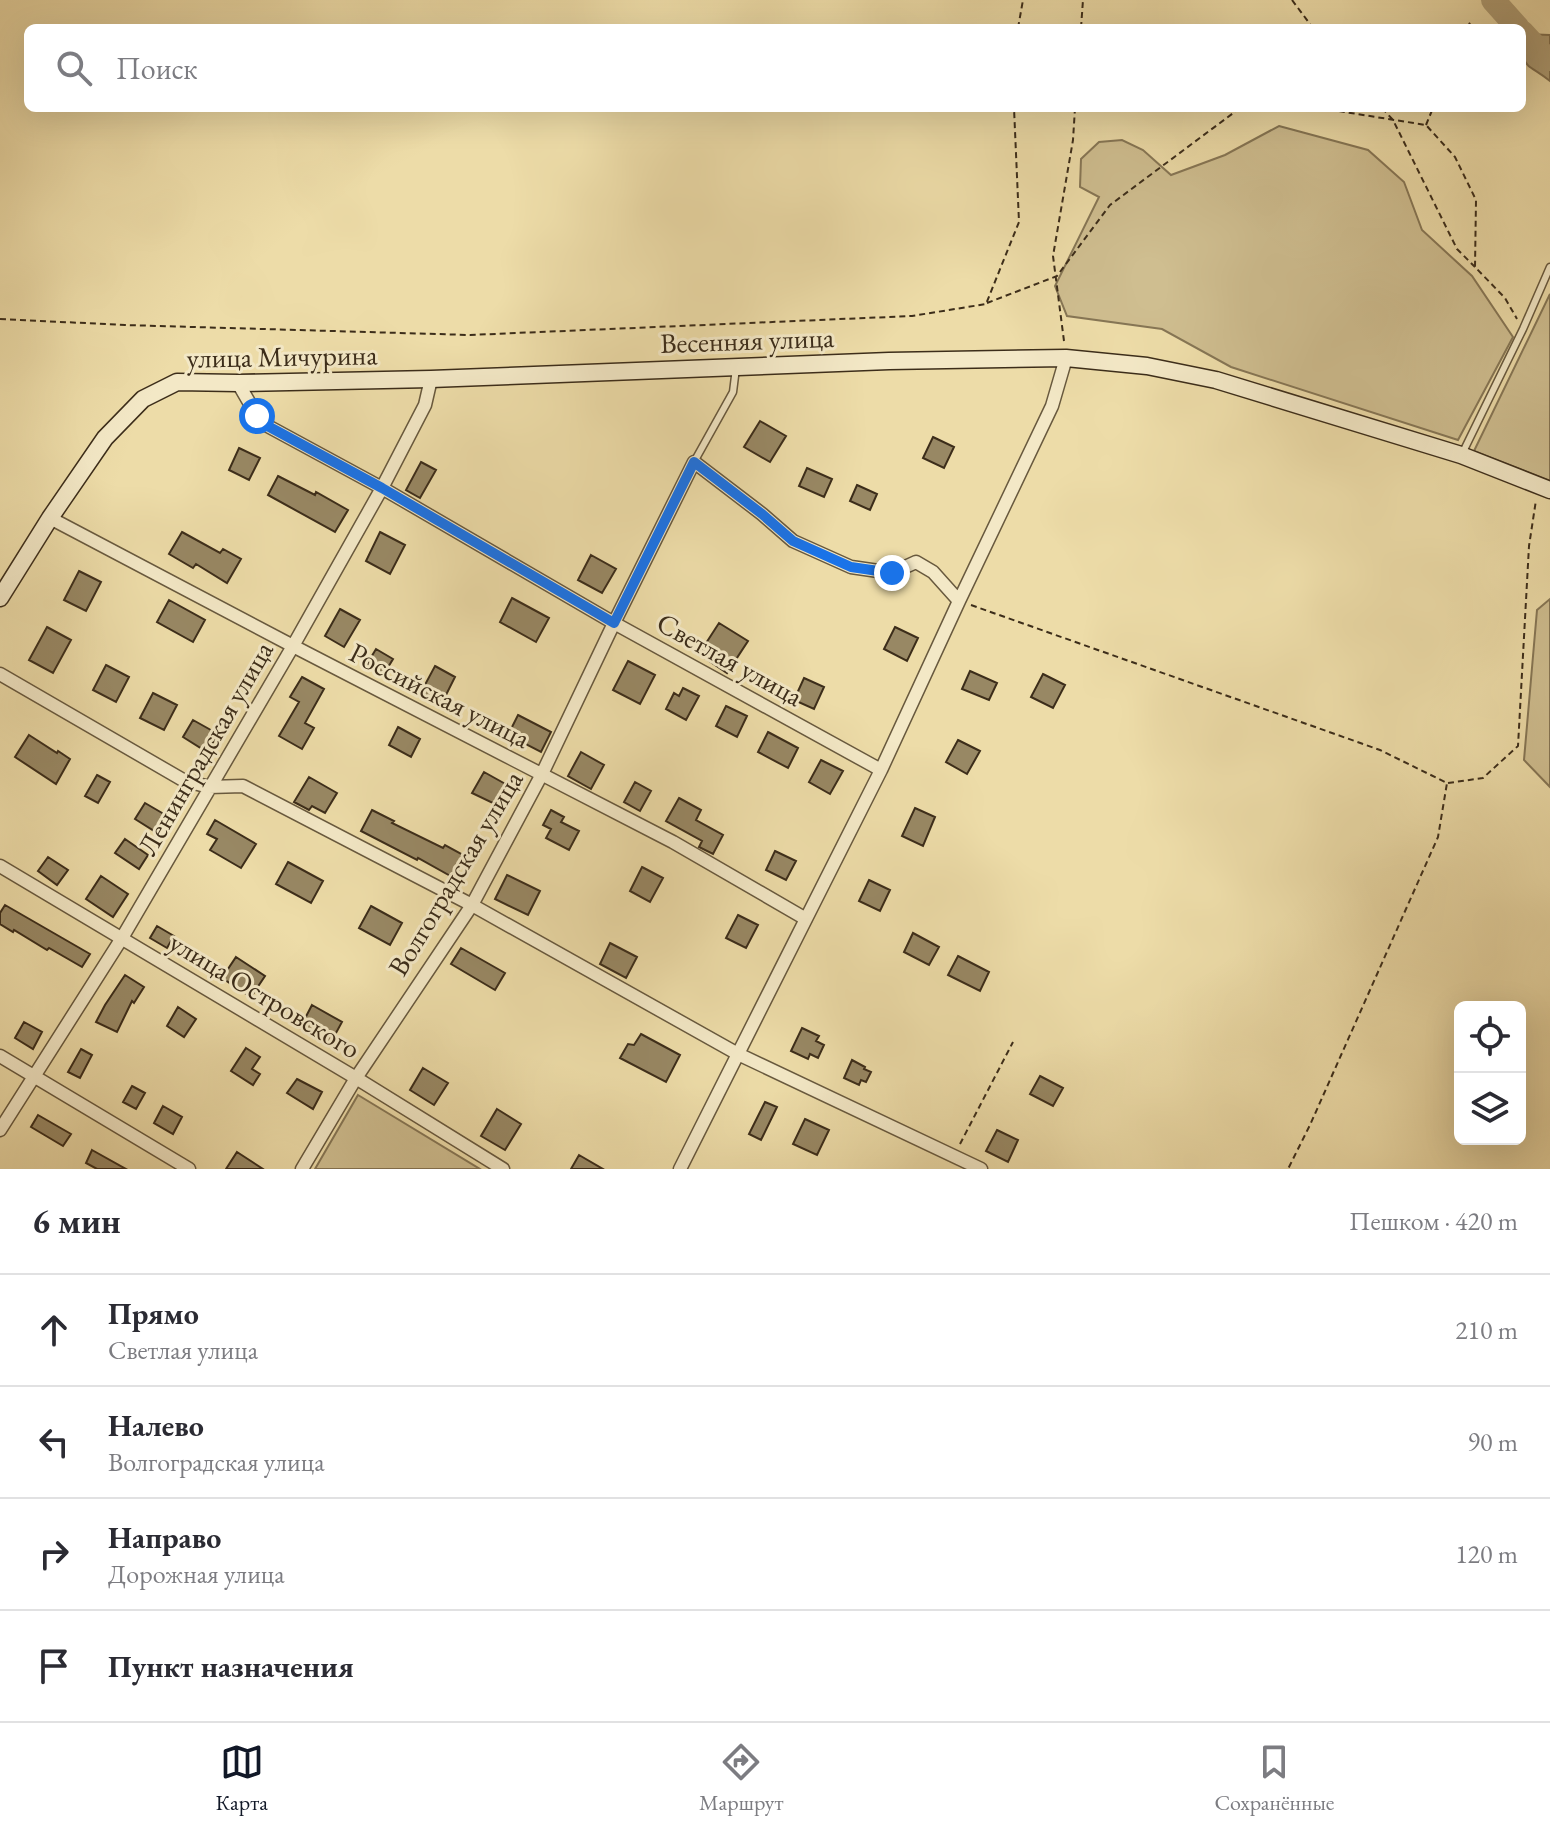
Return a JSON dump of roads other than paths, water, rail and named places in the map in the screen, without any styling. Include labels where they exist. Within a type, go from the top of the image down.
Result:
[{"type":"street","name":"Весенняя улица","points":[[431,379],[889,361],[1066,358],[1147,366],[1216,380],[1461,455],[1544,488]]},
{"type":"street","points":[[680,1169],[881,770],[1052,406],[1066,358]]},
{"type":"street","name":"улица Мичурина","points":[[0,598],[105,438],[143,399],[177,382],[431,379]]},
{"type":"street","name":"Ленинградская улица","points":[[0,1130],[122,938],[293,646],[425,405],[431,379]]},
{"type":"street","name":"Светлая улица","points":[[238,383],[264,424],[881,770]]},
{"type":"street","points":[[694,462],[793,541],[851,567],[892,573],[916,562],[933,572],[959,601]]},
{"type":"street","name":"Волгоградская улица","points":[[302,1169],[356,1078],[472,905],[542,774],[694,462]]},
{"type":"street","name":"Российская улица","points":[[50,518],[673,842],[806,919]]},
{"type":"street","points":[[0,674],[183,780],[209,787],[243,786],[472,905],[738,1054],[981,1169]]},
{"type":"street","name":"улица Островского","points":[[0,866],[503,1169]]},
{"type":"street","points":[[0,1056],[189,1169]]},
{"type":"lane","points":[[1461,455],[1550,267]]},
{"type":"lane","points":[[694,462],[733,392],[736,367]]},
{"type":"waterway","points":[[1493,0],[1514,24]]},
{"type":"waterway","points":[[1526,36],[1550,59]]}]
